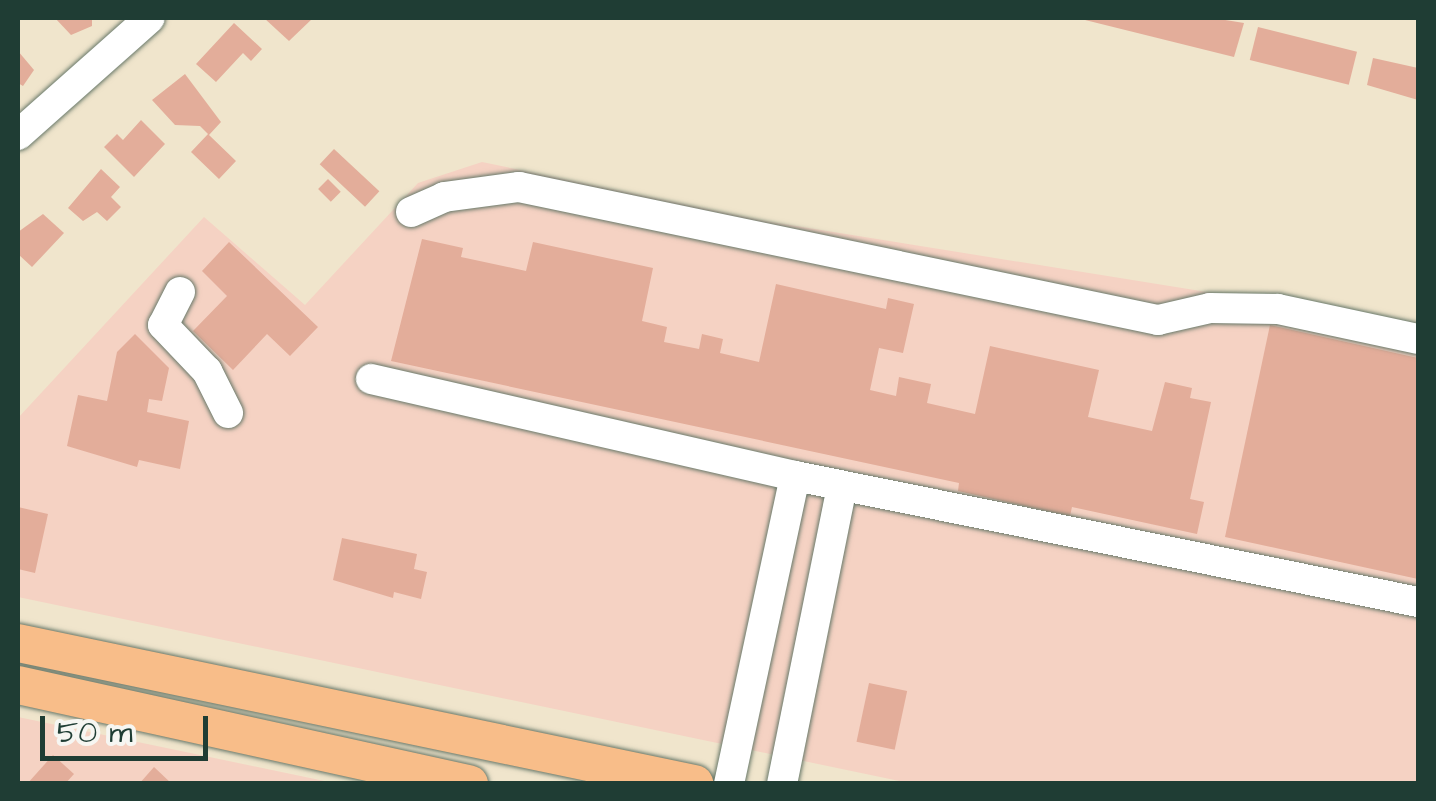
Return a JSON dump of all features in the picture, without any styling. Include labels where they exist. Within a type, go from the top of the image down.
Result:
[{"type":"main road","points":[[18,643],[694,784]]},
{"type":"main road","points":[[18,685],[469,784]]},
{"type":"street","points":[[18,135],[150,18]]},
{"type":"street","points":[[410,212],[444,197],[519,187],[1158,320],[1210,308],[1278,309],[1418,339]]},
{"type":"street","points":[[180,292],[163,325],[206,371],[228,413]]},
{"type":"street","points":[[371,378],[795,476],[1418,602]]},
{"type":"street","points":[[729,784],[795,476]]},
{"type":"street","points":[[782,784],[842,486]]},
{"type":"street","points":[[768,601],[817,611]]},
{"type":"shaded area","points":[[482,162],[765,221],[1418,326],[1418,783],[909,783],[18,597],[18,418],[204,217],[305,305],[418,183]]},
{"type":"shaded area","points":[[18,717],[334,783],[18,783]]},
{"type":"building","points":[[55,18],[92,18],[92,26],[71,35]]},
{"type":"building","points":[[264,18],[313,18],[289,41]]},
{"type":"building","points":[[1077,18],[1213,18],[1244,23],[1234,57]]},
{"type":"building","points":[[234,23],[262,49],[251,61],[243,53],[216,82],[196,64]]},
{"type":"building","points":[[1258,27],[1357,52],[1349,85],[1250,60]]},
{"type":"building","points":[[18,51],[34,70],[23,86],[18,83]]},
{"type":"building","points":[[1373,58],[1418,68],[1418,100],[1367,85]]},
{"type":"building","points":[[185,74],[221,122],[209,135],[236,161],[219,179],[191,152],[208,134],[200,126],[175,125],[152,100]]},
{"type":"building","points":[[141,120],[165,144],[134,177],[104,147],[117,134],[123,140]]},
{"type":"building","points":[[334,149],[379,191],[365,207],[320,164]]},
{"type":"building","points":[[101,169],[120,187],[111,197],[121,207],[107,221],[97,212],[83,221],[68,208]]},
{"type":"building","points":[[328,179],[341,192],[331,202],[318,189]]},
{"type":"building","points":[[43,214],[64,233],[32,267],[18,254],[18,232]]},
{"type":"building","points":[[422,239],[463,248],[461,257],[526,271],[533,242],[653,268],[642,321],[667,327],[664,342],[699,349],[702,334],[723,339],[720,353],[759,362],[776,284],[886,309],[888,298],[914,304],[903,353],[879,348],[870,390],[896,396],[899,377],[931,384],[927,403],[975,414],[990,346],[1099,370],[1088,417],[1152,431],[1165,382],[1192,388],[1190,398],[1211,402],[1190,499],[1204,502],[1197,534],[1072,507],[1070,516],[958,491],[959,483],[391,361]]},
{"type":"building","points":[[229,242],[318,327],[290,356],[267,334],[233,370],[193,331],[227,296],[202,271]]},
{"type":"building","points":[[1270,325],[1418,358],[1418,579],[1225,537]]},
{"type":"building","points":[[135,334],[169,368],[162,401],[149,399],[147,412],[189,421],[180,469],[139,460],[137,467],[67,446],[78,395],[107,401],[117,352]]},
{"type":"building","points":[[18,507],[48,514],[35,573],[18,569]]},
{"type":"building","points":[[342,538],[417,554],[414,569],[427,572],[421,599],[394,592],[393,598],[333,580]]},
{"type":"building","points":[[869,683],[907,691],[895,750],[857,742]]},
{"type":"building","points":[[53,755],[74,774],[65,784],[27,784]]},
{"type":"building","points":[[154,767],[172,784],[139,784]]}]
